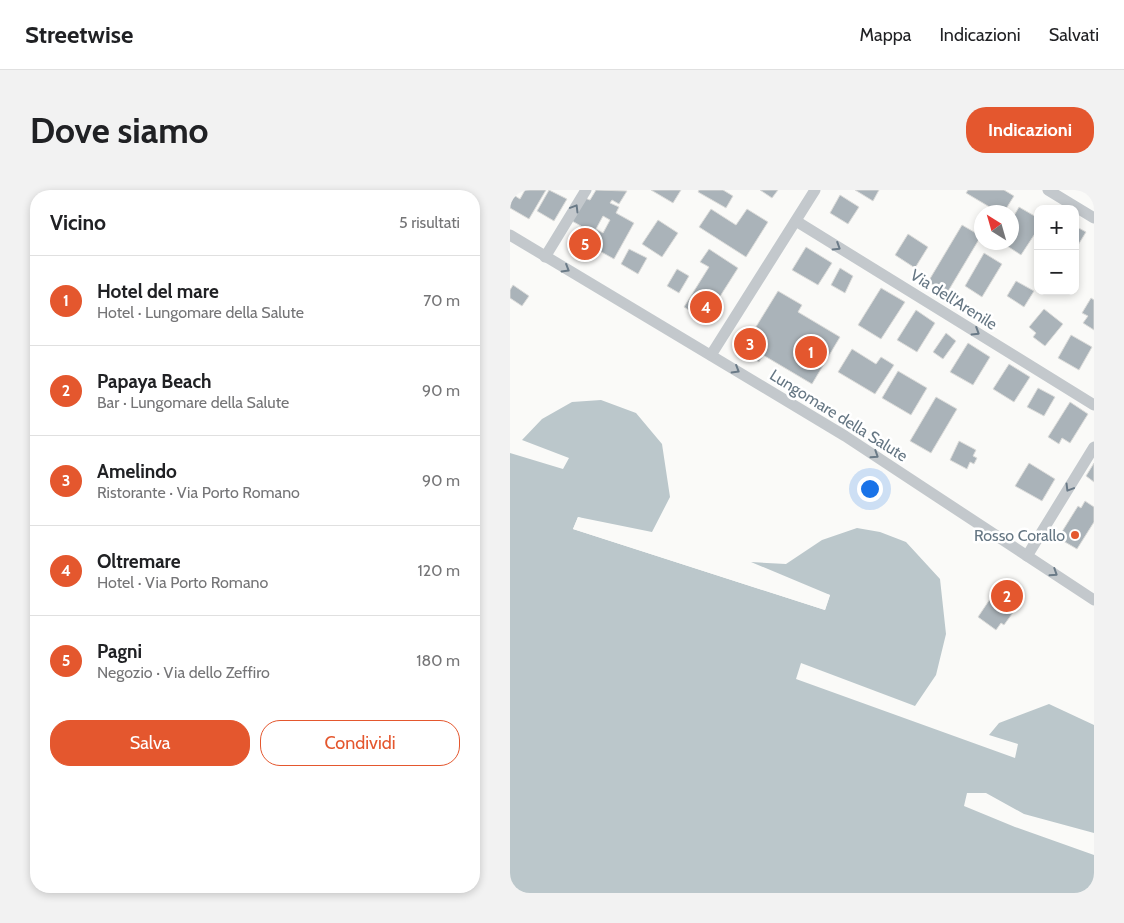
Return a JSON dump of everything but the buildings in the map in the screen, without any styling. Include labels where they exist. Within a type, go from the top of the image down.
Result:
[{"type":"street","points":[[546,257],[586,190]]},
{"type":"street","points":[[711,355],[814,190]]},
{"type":"street","points":[[1048,190],[1094,218]]},
{"type":"street","name":"Via dell'Arenile","points":[[796,221],[1094,405]]},
{"type":"street","name":"Lungomare della Salute","points":[[510,234],[845,436],[1094,600]]},
{"type":"street","points":[[1027,556],[1094,446]]},
{"type":"shaded area","points":[[601,400],[636,413],[662,444],[670,497],[652,532],[578,517],[573,529],[825,610],[830,595],[751,562],[786,564],[822,540],[857,528],[880,532],[906,542],[940,579],[946,634],[936,675],[915,706],[801,663],[796,679],[1015,758],[1018,744],[989,735],[999,723],[1049,704],[1094,725],[1094,833],[1024,814],[986,793],[967,793],[964,806],[1015,827],[1094,855],[1094,893],[510,893],[510,453],[563,469],[569,458],[522,440],[542,419],[572,402]]},
{"type":"pier","points":[[578,517],[599,524],[579,520],[576,528],[824,607],[827,597],[805,588],[830,595],[825,610],[573,529]]},
{"type":"place","name":"Pagni","points":[[585,244]]},
{"type":"place","name":"Oltremare","points":[[706,307]]},
{"type":"place","name":"Amelindo","points":[[750,344]]},
{"type":"place","name":"Hotel del mare","points":[[811,352]]},
{"type":"place","name":"Rosso Corallo","points":[[1075,535]]},
{"type":"place","name":"Papaya Beach","points":[[1007,596]]}]
